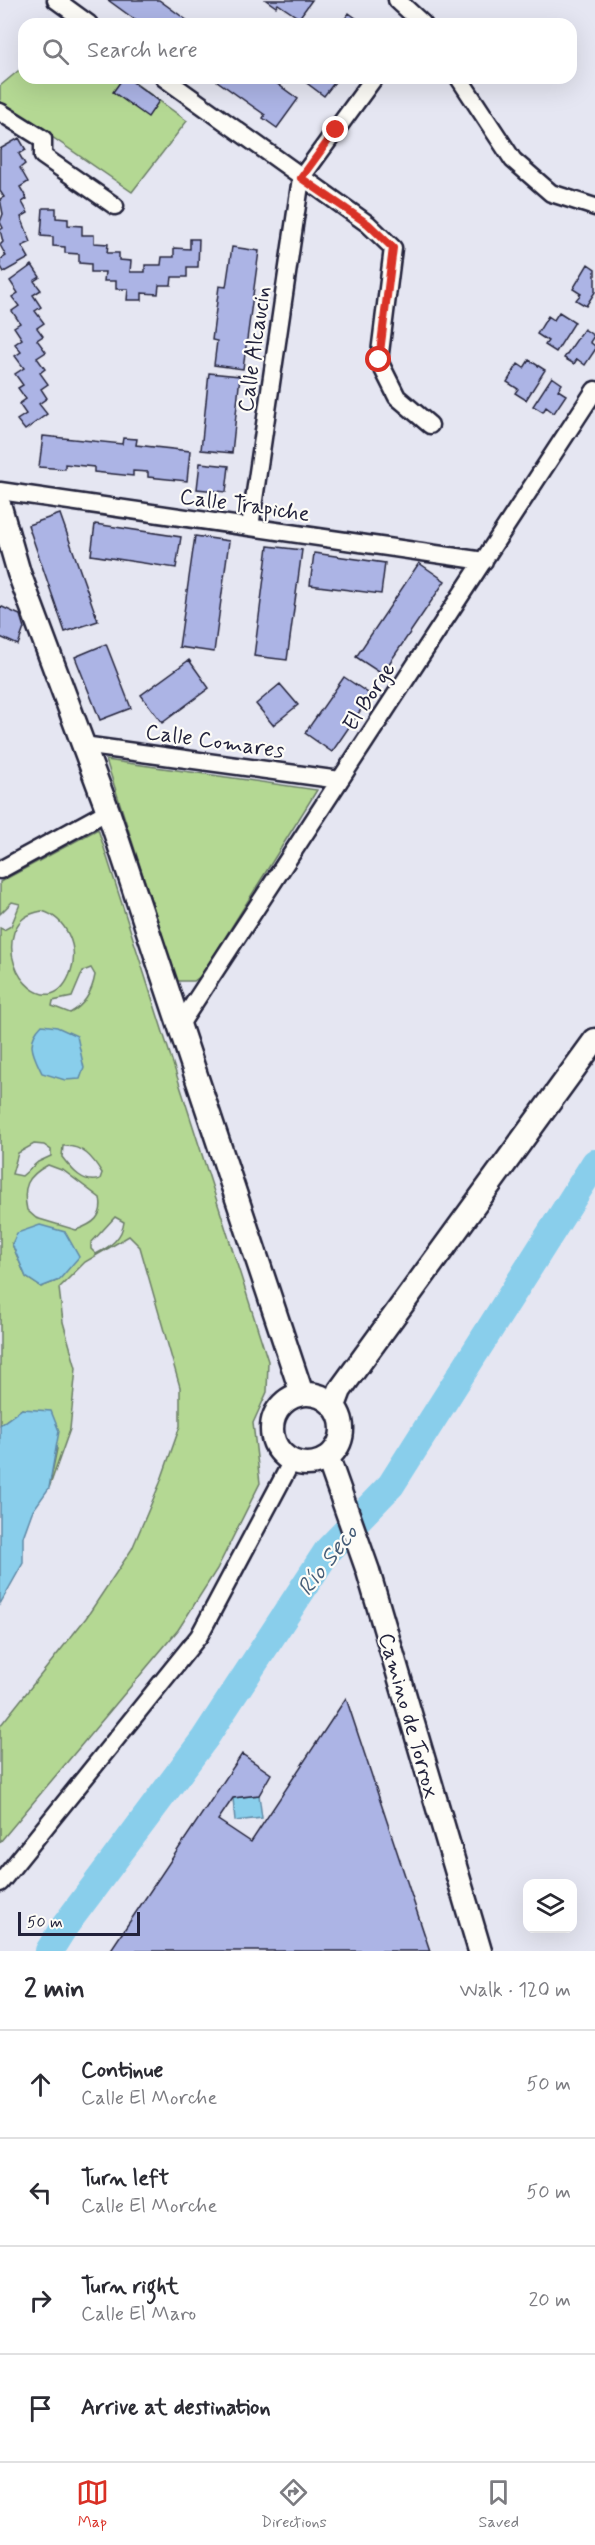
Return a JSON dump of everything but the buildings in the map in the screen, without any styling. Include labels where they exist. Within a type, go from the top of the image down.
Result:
[{"type":"street","points":[[56,0],[81,18]]},
{"type":"street","points":[[397,0],[414,18]]},
{"type":"street","points":[[172,84],[368,224],[393,248],[379,360],[397,397],[430,426]]},
{"type":"street","points":[[301,178],[370,84]]},
{"type":"street","points":[[463,84],[513,160],[551,193],[595,207]]},
{"type":"street","points":[[0,112],[43,139],[43,156],[115,206]]},
{"type":"street","name":"Calle Alcaucin","points":[[250,527],[301,178]]},
{"type":"street","name":"El Borge","points":[[179,1026],[595,390]]},
{"type":"street","name":"Calle Trapiche","points":[[0,491],[484,561]]},
{"type":"street","points":[[0,507],[19,573],[108,811],[302,1394]]},
{"type":"street","name":"Calle Comares","points":[[83,745],[340,780]]},
{"type":"street","points":[[0,870],[108,811]]},
{"type":"street","points":[[334,1406],[340,1390],[595,1040]]},
{"type":"street","points":[[302,1394],[317,1395],[334,1406],[340,1416],[343,1433],[338,1447],[328,1458],[310,1464],[292,1461],[278,1450],[272,1433],[275,1415],[286,1401],[302,1394]]},
{"type":"street","name":"Camino de Torrox","points":[[328,1458],[368,1571],[480,1951]]},
{"type":"street","points":[[0,1883],[199,1636],[292,1461]]},
{"type":"green space","points":[[18,71],[18,84],[136,84],[187,121],[132,192],[0,101],[0,86]]},
{"type":"green space","points":[[106,760],[317,790],[201,976],[194,981],[177,981]]},
{"type":"green space","points":[[98,829],[268,1361],[267,1392],[253,1423],[260,1483],[217,1569],[178,1630],[0,1842],[0,1726],[86,1618],[132,1549],[160,1483],[180,1426],[180,1387],[140,1247],[129,1236],[85,1262],[59,1288],[63,1322],[76,1368],[70,1429],[49,1488],[57,1449],[22,1409],[0,1425],[0,928],[4,930],[11,926],[20,904],[12,902],[0,914],[0,882]],"holes":[[[42,911],[58,920],[72,943],[71,971],[63,986],[53,993],[41,994],[31,988],[21,978],[14,964],[12,948],[14,932],[19,923],[28,915]],[[91,968],[95,975],[94,981],[90,992],[80,1006],[70,1013],[52,1006],[53,1001],[72,997],[83,971]],[[34,1144],[44,1145],[51,1150],[51,1156],[38,1162],[22,1176],[12,1174],[18,1153]],[[63,1146],[82,1150],[102,1173],[100,1179],[89,1180],[74,1171],[62,1157]],[[48,1165],[64,1171],[100,1198],[99,1215],[92,1222],[76,1230],[36,1218],[27,1210],[25,1195],[28,1183],[35,1173]],[[115,1217],[124,1222],[121,1233],[111,1245],[96,1254],[91,1249],[91,1243]],[[12,1244],[59,1280],[41,1287],[26,1277]]]},
{"type":"water","points":[[42,1025],[57,1027],[77,1036],[84,1068],[80,1079],[65,1080],[42,1073],[32,1043]]},
{"type":"water","points":[[40,1225],[65,1232],[79,1257],[59,1280],[41,1287],[26,1277],[12,1244],[17,1233]]},
{"type":"water","points":[[22,1409],[51,1411],[59,1431],[49,1488],[32,1512],[23,1537],[23,1563],[0,1604],[0,1425]]},
{"type":"water","points":[[259,1795],[262,1818],[235,1821],[233,1798]]},
{"type":"waterway","name":"Río Seco","points":[[49,1951],[64,1927],[205,1738],[328,1550],[391,1485],[595,1163]]},
{"type":"route","points":[[336,130],[301,178],[368,224],[393,248],[379,360]]}]
